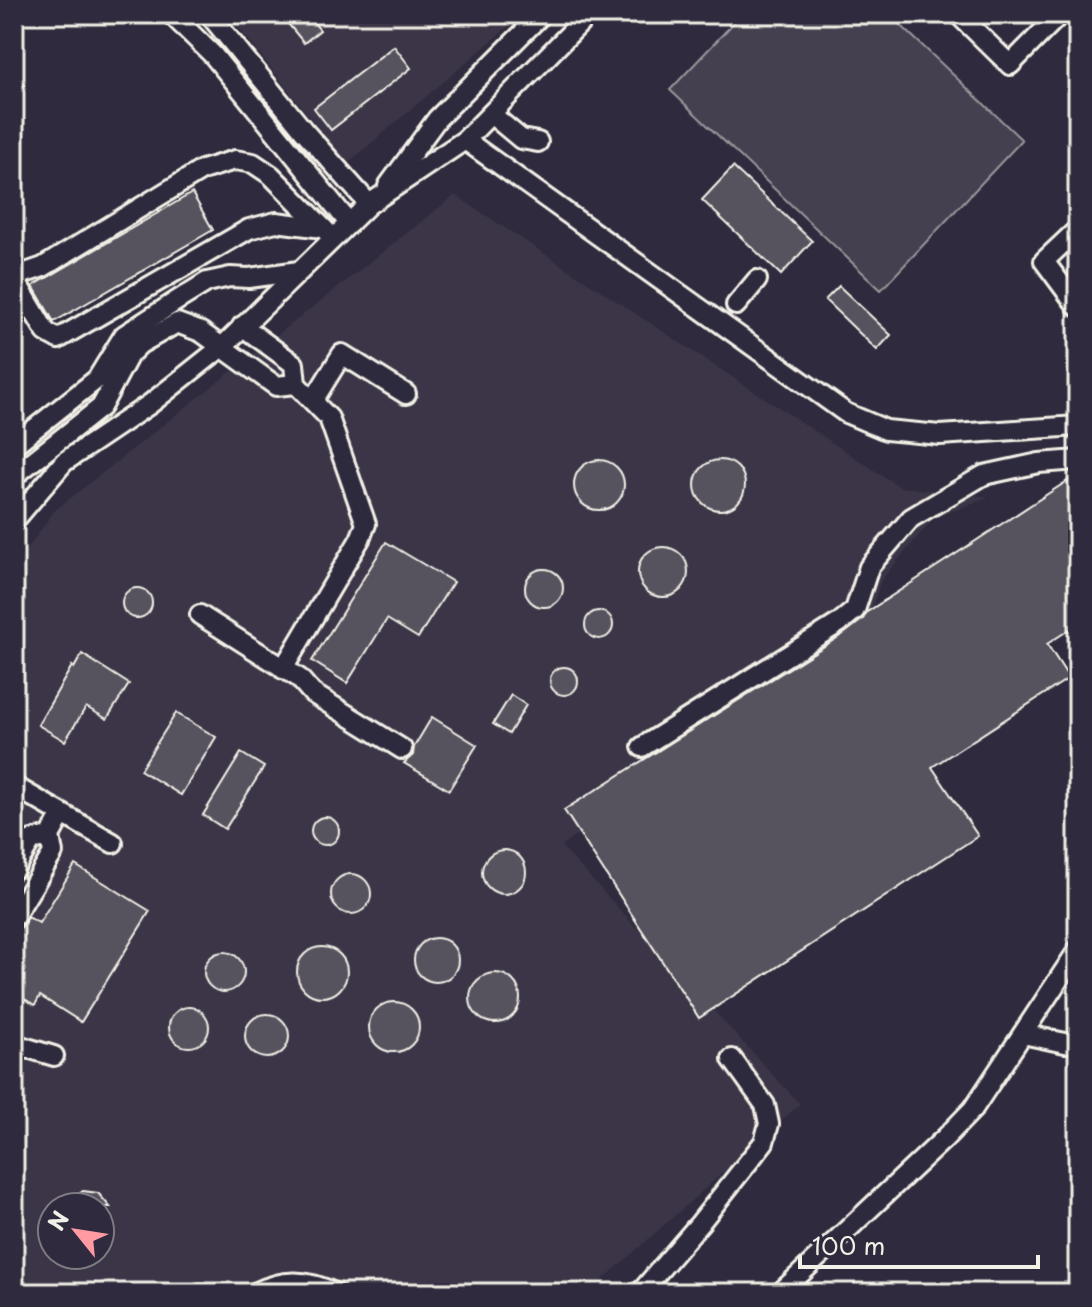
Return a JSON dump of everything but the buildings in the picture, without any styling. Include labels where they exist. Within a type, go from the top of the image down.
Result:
[{"type":"street","points":[[171,14],[213,55],[349,223]]},
{"type":"street","points":[[209,14],[304,131],[375,200]]},
{"type":"street","points":[[375,200],[437,119],[542,14]]},
{"type":"street","points":[[14,521],[64,462],[150,404],[223,346],[299,271],[328,233],[349,223],[375,200],[465,140],[589,14]]},
{"type":"street","points":[[958,14],[1010,65],[1060,14]]},
{"type":"street","points":[[491,114],[529,140],[500,165]]},
{"type":"street","points":[[465,140],[846,413],[886,430],[940,435],[1078,426]]},
{"type":"street","points":[[235,160],[246,161],[265,170],[328,233],[276,222],[249,229],[58,339],[46,332],[14,278],[43,267],[202,170],[235,160]]},
{"type":"street","points":[[1078,229],[1044,261],[1078,307]]},
{"type":"street","points":[[39,455],[20,441],[97,379],[124,335],[207,282],[299,271]]},
{"type":"street","points":[[736,305],[757,280]]},
{"type":"street","points":[[14,476],[101,407],[129,355],[140,344],[177,323],[201,332],[223,346],[276,386],[296,384]]},
{"type":"street","points":[[242,326],[294,364],[296,384],[329,418],[366,524],[283,669]]},
{"type":"street","points":[[313,401],[342,354],[406,394]]},
{"type":"street","points":[[59,410],[73,429]]},
{"type":"street","points":[[642,747],[855,610],[869,567],[911,518],[984,475],[1039,463],[1078,460]]},
{"type":"street","points":[[200,615],[299,678],[312,693],[402,749]]},
{"type":"street","points":[[14,786],[113,843]]},
{"type":"street","points":[[14,917],[53,853],[50,836],[62,814]]},
{"type":"street","points":[[14,869],[32,840],[50,836]]},
{"type":"street","points":[[780,1293],[962,1121],[984,1094],[1078,950]]},
{"type":"street","points":[[1023,1034],[1065,1043],[1078,1042]]},
{"type":"street","points":[[14,1044],[54,1056]]},
{"type":"street","points":[[640,1293],[764,1142],[769,1124],[765,1105],[732,1059]]},
{"type":"street","points":[[255,1293],[291,1281],[314,1283],[335,1293]]},
{"type":"shaded area","points":[[228,14],[504,14],[514,22],[347,164]]},
{"type":"shaded area","points":[[742,14],[889,14],[1022,140],[881,290],[670,90]]},
{"type":"shaded area","points":[[455,195],[900,487],[990,497],[934,518],[881,580],[860,645],[561,846],[800,1104],[588,1293],[14,1293],[14,568],[54,511]]}]
